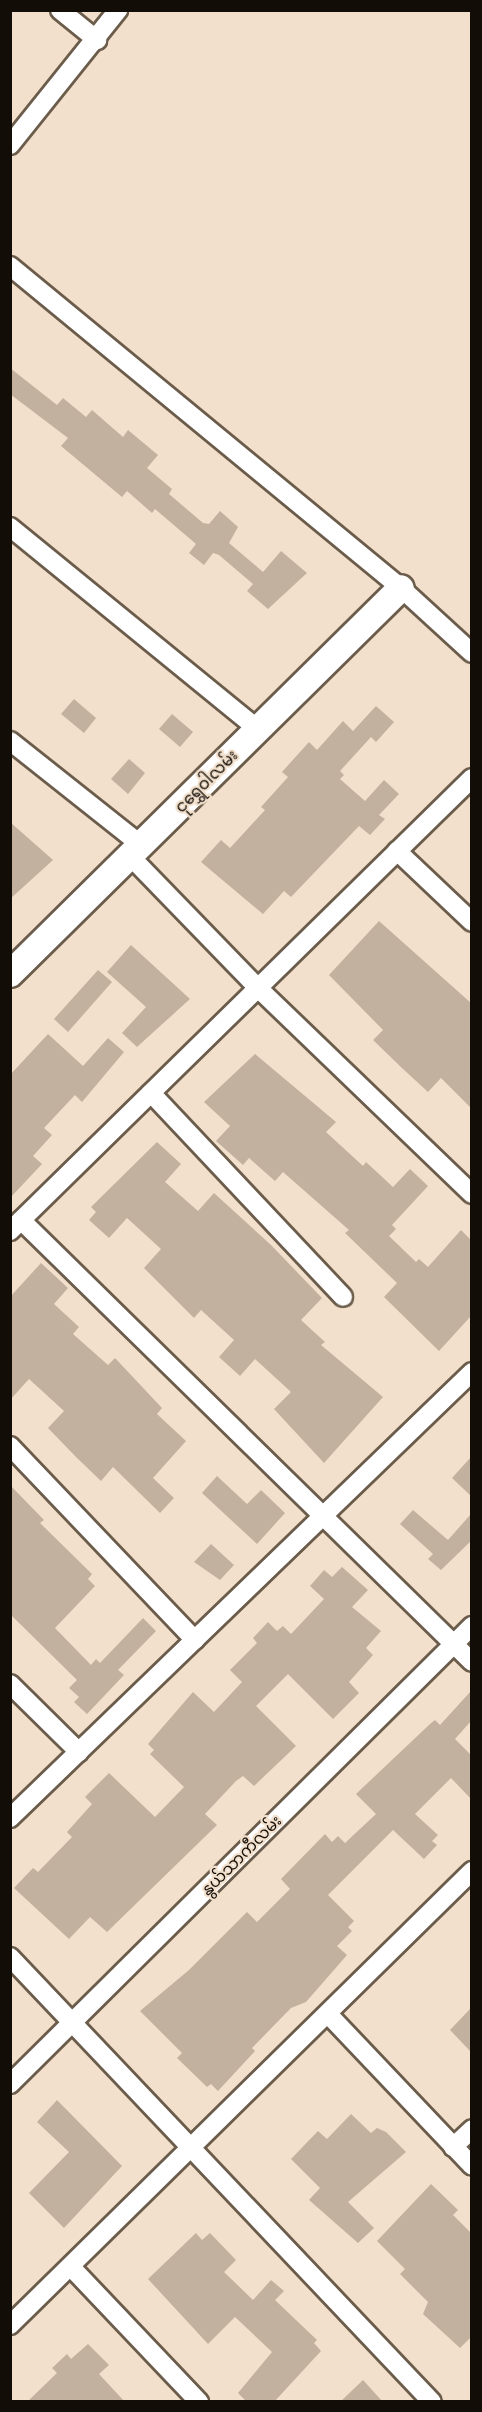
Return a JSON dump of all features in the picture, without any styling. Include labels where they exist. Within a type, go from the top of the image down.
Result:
[{"type":"street","points":[[60,10],[97,40]]},
{"type":"street","points":[[10,145],[97,40],[118,10]]},
{"type":"street","points":[[10,266],[401,588],[471,653]]},
{"type":"street","points":[[10,527],[258,729]]},
{"type":"street","name":"ငုရွှေဝါလမ်း","points":[[10,974],[401,588]]},
{"type":"street","points":[[10,741],[136,850],[258,988],[471,1194]]},
{"type":"street","points":[[471,778],[16,1226],[471,1662]]},
{"type":"street","points":[[397,851],[471,922]]},
{"type":"street","points":[[151,1093],[343,1297]]},
{"type":"street","points":[[10,1818],[471,1372]]},
{"type":"street","points":[[10,1446],[195,1640]]},
{"type":"street","name":"နွယ်သာကီလမ်း","points":[[10,2084],[471,1626]]},
{"type":"street","points":[[10,1684],[79,1752]]},
{"type":"street","points":[[10,2325],[193,2149],[471,1870]]},
{"type":"street","points":[[10,1957],[75,2021],[432,2402]]},
{"type":"street","points":[[328,2014],[471,2166]]},
{"type":"street","points":[[453,2147],[471,2129]]},
{"type":"street","points":[[71,2267],[199,2402]]},
{"type":"building","points":[[10,368],[57,405],[63,398],[86,417],[92,410],[123,437],[128,430],[158,455],[147,468],[172,489],[169,494],[203,523],[209,524],[220,511],[238,527],[229,543],[263,572],[281,551],[307,573],[268,609],[247,591],[253,584],[219,555],[213,553],[204,565],[189,553],[196,544],[155,509],[152,513],[127,491],[122,497],[61,446],[68,438],[10,394]]},
{"type":"building","points":[[74,699],[96,718],[84,733],[61,714]]},
{"type":"building","points":[[376,706],[394,722],[376,742],[371,737],[340,771],[344,775],[340,779],[365,801],[384,780],[399,794],[379,815],[385,819],[370,835],[359,826],[291,897],[284,891],[263,914],[201,862],[221,840],[230,848],[265,810],[261,807],[288,777],[282,772],[309,742],[317,750],[343,721],[353,731]]},
{"type":"building","points":[[172,714],[193,732],[180,747],[159,729]]},
{"type":"building","points":[[129,759],[145,773],[128,794],[111,779]]},
{"type":"building","points":[[10,822],[53,860],[10,899]]},
{"type":"building","points":[[379,921],[471,1003],[471,1108],[441,1078],[428,1092],[402,1068],[373,1040],[383,1030],[329,975]]},
{"type":"building","points":[[131,945],[190,999],[137,1047],[122,1033],[146,1007],[107,972]]},
{"type":"building","points":[[98,970],[112,982],[68,1032],[54,1019]]},
{"type":"building","points":[[48,1034],[83,1066],[108,1038],[124,1052],[82,1102],[75,1095],[44,1128],[52,1135],[33,1156],[42,1164],[10,1198],[10,1075]]},
{"type":"building","points":[[255,1054],[336,1122],[326,1132],[363,1166],[366,1162],[393,1187],[410,1169],[428,1186],[392,1225],[396,1229],[389,1236],[416,1262],[419,1259],[428,1267],[461,1230],[471,1240],[471,1316],[439,1351],[384,1297],[397,1283],[345,1233],[349,1230],[283,1172],[275,1181],[249,1158],[243,1165],[216,1141],[230,1126],[204,1102]]},
{"type":"building","points":[[157,1142],[181,1164],[165,1182],[198,1211],[214,1193],[271,1245],[322,1298],[301,1320],[325,1342],[321,1345],[383,1397],[324,1463],[274,1409],[291,1392],[255,1359],[240,1376],[219,1357],[234,1340],[201,1310],[194,1318],[144,1268],[161,1249],[127,1218],[109,1238],[89,1220],[96,1212],[91,1207]]},
{"type":"building","points":[[41,1263],[68,1288],[54,1304],[79,1327],[73,1334],[108,1365],[115,1358],[162,1408],[157,1414],[186,1441],[153,1478],[174,1498],[160,1513],[113,1467],[101,1481],[76,1457],[48,1428],[64,1411],[29,1379],[10,1400],[10,1297]]},
{"type":"building","points":[[471,1457],[471,1496],[452,1478]]},
{"type":"building","points":[[217,1476],[247,1504],[261,1490],[285,1513],[257,1544],[202,1493]]},
{"type":"building","points":[[10,1485],[44,1520],[40,1523],[92,1574],[88,1579],[95,1586],[55,1628],[91,1665],[96,1659],[100,1663],[143,1618],[156,1631],[118,1670],[124,1675],[87,1714],[74,1702],[79,1697],[69,1688],[77,1680],[10,1614]]},
{"type":"building","points":[[413,1510],[448,1540],[471,1514],[471,1541],[441,1570],[428,1559],[433,1554],[400,1524]]},
{"type":"building","points":[[211,1544],[234,1565],[220,1580],[194,1562]]},
{"type":"building","points":[[342,1567],[368,1590],[352,1607],[381,1631],[366,1648],[373,1655],[349,1682],[359,1693],[333,1719],[288,1674],[256,1706],[296,1746],[254,1786],[243,1776],[236,1781],[205,1814],[217,1825],[107,1932],[90,1917],[69,1939],[14,1888],[33,1868],[38,1872],[72,1837],[67,1832],[92,1804],[85,1797],[109,1773],[155,1817],[184,1787],[150,1754],[154,1750],[148,1744],[193,1692],[214,1712],[242,1682],[230,1670],[257,1643],[253,1638],[268,1622],[277,1631],[283,1626],[291,1634],[324,1599],[310,1586],[324,1570],[332,1577]]},
{"type":"building","points":[[471,1691],[471,1721],[455,1739],[471,1755],[471,1799],[451,1778],[415,1814],[438,1835],[432,1841],[437,1845],[424,1859],[393,1830],[328,1895],[354,1921],[348,1927],[352,1931],[337,1946],[347,1955],[306,2002],[291,2008],[252,2048],[255,2051],[218,2091],[211,2084],[207,2087],[177,2058],[182,2053],[140,2011],[189,1970],[247,1912],[257,1922],[290,1889],[281,1879],[325,1834],[332,1842],[338,1836],[345,1843],[376,1814],[356,1794],[430,1724],[435,1720],[440,1725]]},
{"type":"building","points":[[471,2008],[471,2052],[450,2030]]},
{"type":"building","points":[[57,2100],[122,2166],[64,2228],[29,2193],[69,2152],[37,2122]]},
{"type":"building","points":[[351,2114],[371,2133],[377,2128],[386,2132],[406,2152],[348,2202],[374,2228],[358,2243],[309,2200],[320,2188],[291,2159],[318,2131],[327,2139]]},
{"type":"building","points":[[431,2184],[458,2210],[453,2215],[471,2233],[471,2337],[460,2348],[423,2314],[428,2302],[400,2274],[405,2269],[377,2241]]},
{"type":"building","points":[[196,2233],[202,2240],[210,2233],[236,2260],[224,2272],[253,2300],[271,2280],[284,2291],[275,2300],[317,2340],[314,2343],[321,2351],[274,2402],[247,2402],[238,2393],[272,2352],[235,2317],[208,2344],[148,2279]]},
{"type":"building","points":[[88,2344],[109,2365],[99,2374],[125,2402],[27,2402],[57,2373],[52,2368],[67,2354],[71,2359]]},
{"type":"building","points":[[363,2380],[383,2402],[340,2402]]}]
